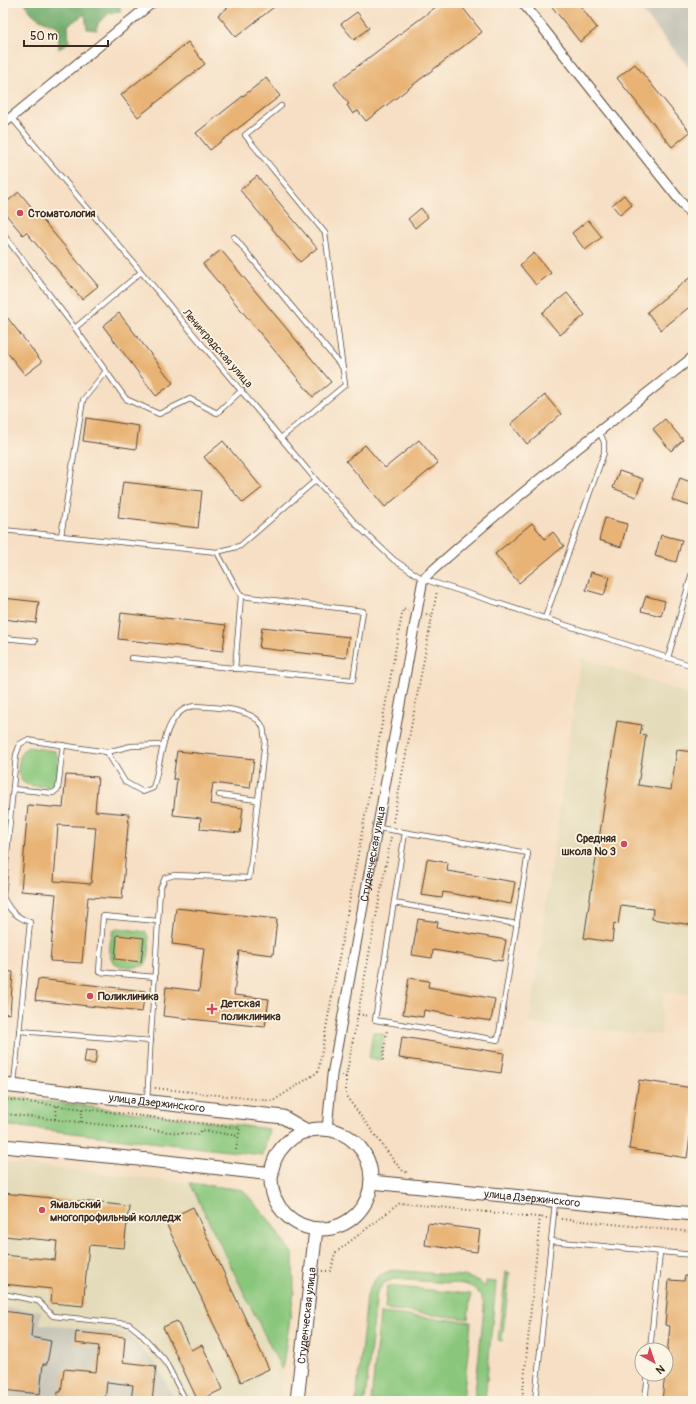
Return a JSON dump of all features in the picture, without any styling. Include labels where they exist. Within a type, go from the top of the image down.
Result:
[{"type":"street","points":[[3,124],[152,3]]},
{"type":"street","points":[[523,3],[693,217]]},
{"type":"street","points":[[423,579],[462,544],[599,431],[693,357]]},
{"type":"street","name":"Студенческая улица","points":[[327,1129],[332,1074],[379,828],[423,579]]},
{"type":"street","name":"улица Дзержинского","points":[[8,1086],[283,1117],[307,1131]]},
{"type":"street","points":[[327,1129],[346,1135],[363,1150],[371,1171],[371,1182],[367,1201],[358,1214],[346,1223],[332,1228],[316,1229],[305,1227],[291,1220],[280,1209],[273,1195],[273,1164],[281,1149],[292,1138],[307,1131],[327,1129]]},
{"type":"street","points":[[3,1146],[272,1174]]},
{"type":"street","name":"улица Дзержинского","points":[[371,1182],[693,1214]]},
{"type":"street","name":"Студенческая улица","points":[[297,1401],[316,1229]]},
{"type":"lane","points":[[281,106],[244,135],[325,233],[345,385],[281,438]]},
{"type":"lane","name":"Ленинградская улица","points":[[11,117],[140,273],[242,390],[316,480],[357,525],[394,560],[423,579],[693,666]]},
{"type":"lane","points":[[3,234],[75,328],[126,399],[159,414],[190,399],[217,413],[242,390]]},
{"type":"lane","points":[[234,237],[343,368]]},
{"type":"lane","points":[[75,328],[140,273]]},
{"type":"lane","points":[[61,536],[82,400],[106,371]]},
{"type":"lane","points":[[545,618],[604,453],[604,442],[599,431]]},
{"type":"lane","points":[[3,530],[217,552],[240,546],[316,480]]},
{"type":"lane","points":[[217,552],[241,596],[235,669]]},
{"type":"lane","points":[[668,658],[693,569]]},
{"type":"lane","points":[[131,658],[353,680],[363,611],[241,596]]},
{"type":"lane","points":[[3,638],[35,641]]},
{"type":"lane","points":[[107,752],[125,782],[143,792],[153,788],[163,745],[174,718],[179,712],[187,707],[195,706],[247,713],[256,719],[263,727],[265,740],[248,878],[174,875],[165,878],[160,889],[147,1102]]},
{"type":"lane","points":[[8,1086],[19,1031],[30,922],[18,918],[10,910],[4,897],[16,755],[20,744],[27,740],[107,752],[131,746],[163,745]]},
{"type":"lane","points":[[13,789],[53,793],[58,789],[63,745]]},
{"type":"lane","points":[[219,795],[258,800]]},
{"type":"lane","points":[[379,828],[528,853],[498,1040],[375,1020],[405,833]]},
{"type":"lane","points":[[394,903],[517,924]]},
{"type":"lane","points":[[154,977],[98,972],[103,916],[158,921]]},
{"type":"lane","points":[[19,1031],[151,1042]]},
{"type":"lane","points":[[535,1401],[555,1200]]},
{"type":"lane","points":[[551,1241],[693,1255]]},
{"type":"lane","points":[[651,1342],[660,1252]]},
{"type":"lane","points":[[3,1294],[38,1301],[53,1316],[129,1324],[139,1332],[164,1359],[185,1399]]},
{"type":"lane","points":[[645,1401],[647,1382]]},
{"type":"path","points":[[410,1173],[404,1171],[395,1162],[346,1096],[346,1077],[438,584]]},
{"type":"path","points":[[318,1072],[403,609],[432,616]]},
{"type":"path","points":[[383,1060],[388,1023]]},
{"type":"path","points":[[148,1087],[273,1101],[318,1072],[346,1077]]},
{"type":"path","points":[[3,1099],[240,1128],[236,1150]]},
{"type":"path","points":[[55,1119],[57,1106]]},
{"type":"path","points":[[3,1108],[5,1114],[197,1135],[202,1130],[203,1123]]},
{"type":"path","points":[[81,1122],[82,1109]]},
{"type":"path","points":[[202,1130],[209,1130],[210,1124]]},
{"type":"path","points":[[202,1130],[238,1136]]},
{"type":"path","points":[[312,1270],[331,1271],[335,1253],[400,1203],[693,1232]]},
{"type":"path","points":[[522,1401],[540,1217]]},
{"type":"shaded area","points":[[636,3],[693,3],[693,73]]},
{"type":"shaded area","name":"Средняя школа № 3","points":[[581,657],[693,696],[693,995],[663,992],[661,1035],[529,1024]]},
{"type":"shaded area","points":[[3,1162],[190,1183],[282,1370],[279,1401],[175,1401],[157,1365],[127,1334],[40,1324],[41,1311],[3,1307]]},
{"type":"shaded area","points":[[3,1307],[41,1311],[40,1324],[127,1334],[157,1365],[175,1401],[3,1401]]},
{"type":"green space","points":[[25,3],[119,3],[121,12],[110,13],[98,23],[97,30],[87,29],[85,14],[68,25],[69,42],[59,49],[58,26],[35,16]]},
{"type":"green space","points":[[28,747],[55,751],[58,758],[58,768],[56,781],[54,784],[50,786],[38,786],[30,785],[21,780],[18,770],[20,758],[22,751]]},
{"type":"green space","points":[[119,928],[146,932],[149,939],[149,948],[145,965],[136,967],[122,966],[116,964],[112,960],[110,956],[111,938],[113,931]]},
{"type":"green space","points":[[373,1032],[384,1034],[380,1060],[369,1058]]},
{"type":"green space","points":[[3,1096],[269,1129],[263,1155],[3,1125]]},
{"type":"green space","points":[[190,1183],[243,1190],[269,1220],[293,1255],[294,1293],[282,1370]]},
{"type":"green space","points":[[393,1270],[464,1276],[479,1281],[485,1287],[486,1281],[496,1282],[485,1401],[474,1401],[484,1308],[482,1299],[478,1292],[472,1287],[463,1284],[394,1279],[384,1283],[377,1292],[365,1401],[356,1401],[367,1296],[373,1282],[379,1276]]},
{"type":"green space","points":[[506,1272],[510,1273],[502,1341],[498,1340]]},
{"type":"green space","points":[[387,1286],[471,1294],[468,1319],[385,1309]]},
{"type":"green space","points":[[380,1313],[471,1322],[463,1401],[371,1401]]},
{"type":"building","points":[[234,3],[279,3],[236,37],[218,15]]},
{"type":"building","points":[[441,3],[459,3],[482,32],[366,121],[358,111],[353,114],[347,105],[349,104],[334,84]]},
{"type":"building","points":[[549,3],[578,3],[597,28],[580,42]]},
{"type":"building","points":[[357,12],[369,28],[354,40],[341,24]]},
{"type":"building","points":[[188,42],[205,64],[138,117],[121,95]]},
{"type":"building","points":[[635,64],[690,132],[672,147],[617,78]]},
{"type":"building","points":[[266,78],[280,96],[210,150],[196,133]]},
{"type":"building","points":[[257,176],[317,248],[300,262],[240,190]]},
{"type":"building","points":[[19,192],[98,286],[82,299],[26,232],[23,235],[3,211],[3,205]]},
{"type":"building","points":[[624,195],[632,205],[620,215],[612,205]]},
{"type":"building","points":[[421,208],[428,217],[415,228],[408,219]]},
{"type":"building","points":[[588,220],[602,237],[585,250],[572,233]]},
{"type":"building","points":[[221,250],[331,382],[313,397],[203,264]]},
{"type":"building","points":[[534,253],[551,273],[536,285],[520,265]]},
{"type":"building","points":[[693,275],[693,304],[661,330],[647,312]]},
{"type":"building","points":[[567,293],[585,315],[560,335],[542,313]]},
{"type":"building","points":[[3,312],[42,362],[25,375],[3,347]]},
{"type":"building","points":[[119,313],[173,383],[156,396],[103,326]]},
{"type":"building","points":[[545,395],[561,414],[527,444],[511,424]]},
{"type":"building","points":[[86,418],[139,426],[136,449],[83,441]]},
{"type":"building","points":[[665,419],[683,440],[671,451],[653,429]]},
{"type":"building","points":[[419,440],[438,463],[385,507],[346,461],[365,445],[385,468]]},
{"type":"building","points":[[223,441],[262,488],[243,503],[204,457]]},
{"type":"building","points":[[619,471],[643,479],[636,497],[613,488]]},
{"type":"building","points":[[680,478],[693,483],[693,507],[672,500]]},
{"type":"building","points":[[123,482],[202,491],[198,528],[118,518]]},
{"type":"building","points":[[605,518],[627,524],[621,547],[599,540]]},
{"type":"building","points":[[532,523],[545,539],[553,532],[564,546],[519,583],[495,554]]},
{"type":"building","points":[[661,535],[682,540],[676,562],[655,556]]},
{"type":"building","points":[[591,572],[610,577],[604,595],[586,590]]},
{"type":"building","points":[[646,596],[665,601],[661,616],[641,611]]},
{"type":"building","points":[[3,598],[39,602],[36,623],[3,619]]},
{"type":"building","points":[[121,613],[226,625],[223,651],[118,639]]},
{"type":"building","points":[[262,627],[349,637],[346,658],[259,648]]},
{"type":"building","points":[[617,721],[642,725],[640,734],[646,735],[638,785],[671,790],[677,750],[693,752],[693,925],[652,919],[653,909],[621,905],[618,924],[614,923],[612,942],[584,938]]},
{"type":"building","points":[[177,751],[254,759],[250,788],[213,783],[210,804],[243,808],[240,833],[200,829],[201,818],[173,815],[177,779],[173,779]]},
{"type":"building","points":[[66,775],[98,777],[95,811],[129,814],[122,899],[88,897],[82,963],[50,961],[56,894],[21,891],[28,805],[63,808]],"holes":[[[58,825],[96,827],[91,884],[54,881]]]},
{"type":"building","points":[[427,859],[448,863],[447,871],[515,882],[511,904],[443,892],[442,898],[421,895]]},
{"type":"building","points":[[176,908],[277,919],[273,955],[239,951],[234,995],[269,999],[265,1027],[163,1016],[166,987],[199,991],[204,948],[172,944]]},
{"type":"building","points":[[418,919],[438,922],[437,928],[506,940],[502,961],[433,950],[432,958],[412,955]]},
{"type":"building","points":[[117,935],[144,938],[141,962],[115,959]]},
{"type":"building","points":[[3,971],[13,972],[10,1014],[3,1013]]},
{"type":"building","points":[[409,978],[429,981],[428,987],[495,999],[491,1021],[424,1010],[423,1017],[403,1014]]},
{"type":"building","name":"Поликлиника","points":[[38,979],[145,991],[142,1012],[35,1000]]},
{"type":"building","points":[[402,1037],[504,1053],[501,1073],[399,1058]]},
{"type":"building","points":[[86,1050],[97,1051],[95,1064],[84,1063]]},
{"type":"building","points":[[639,1080],[693,1088],[693,1116],[687,1158],[629,1149]]},
{"type":"building","points":[[3,1193],[129,1206],[124,1248],[89,1245],[83,1306],[51,1303],[52,1289],[3,1284],[3,1255],[55,1260],[57,1241],[3,1236]]},
{"type":"building","points":[[193,1207],[269,1369],[241,1382],[165,1221]]},
{"type":"building","points":[[428,1223],[480,1230],[477,1252],[425,1245]]},
{"type":"building","points":[[685,1276],[693,1276],[693,1401],[662,1401],[664,1382],[674,1382],[674,1342],[668,1342],[670,1326],[665,1325],[669,1280],[684,1281]]},
{"type":"building","points":[[3,1311],[33,1315],[31,1337],[51,1341],[47,1364],[43,1364],[40,1394],[3,1390]]},
{"type":"building","points":[[177,1321],[191,1350],[202,1345],[223,1389],[198,1401],[163,1327]]},
{"type":"building","points":[[76,1332],[125,1337],[123,1362],[156,1366],[152,1401],[131,1401],[133,1385],[107,1382],[105,1401],[57,1401],[58,1392],[61,1392],[64,1369],[96,1372],[99,1346],[75,1343]]},
{"type":"place","name":"Стоматология","points":[[20,213]]},
{"type":"place","name":"Средняя школа № 3","points":[[624,844]]},
{"type":"place","name":"Поликлиника","points":[[90,996]]},
{"type":"place","name":"Детская поликлиника","points":[[212,1009]]},
{"type":"place","name":"Ямальский многопрофильный колледж","points":[[42,1210]]}]
